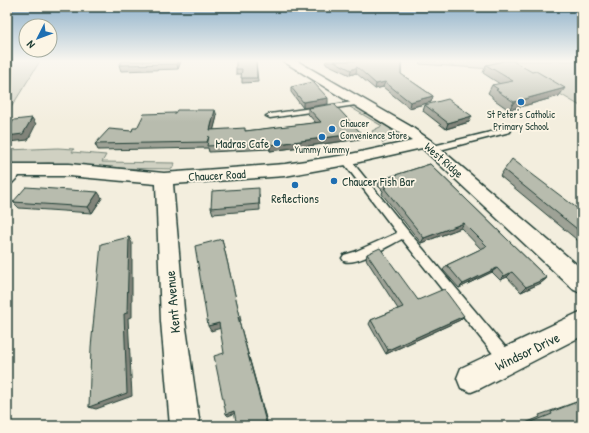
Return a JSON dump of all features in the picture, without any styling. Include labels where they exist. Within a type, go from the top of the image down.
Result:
[{"type":"street","name":"West Ridge","points":[[322,81],[405,129],[429,146],[582,283]]},
{"type":"street","name":"Chaucer Road","points":[[13,171],[69,170],[164,178],[285,170],[429,146]]},
{"type":"street","name":"Kent Avenue","points":[[164,178],[173,321],[185,426]]},
{"type":"street","name":"Windsor Drive","points":[[471,378],[582,323]]},
{"type":"lane","points":[[270,116],[360,103]]},
{"type":"lane","points":[[429,146],[507,130]]},
{"type":"lane","points":[[346,160],[404,234],[508,361]]},
{"type":"lane","points":[[7,182],[13,171]]},
{"type":"lane","points":[[348,258],[356,256],[404,234]]},
{"type":"shaded area","points":[[7,81],[27,81],[7,114]]},
{"type":"shaded area","points":[[538,81],[582,81],[582,107]]},
{"type":"shaded area","points":[[354,106],[389,127],[394,135],[393,137],[383,143],[380,138],[376,138],[372,131],[382,126],[350,107]]},
{"type":"shaded area","points":[[58,148],[74,149],[72,152],[106,155],[102,162],[175,163],[172,169],[107,168],[49,163],[7,165],[7,150]]},
{"type":"building","points":[[373,81],[411,81],[433,96],[410,102],[385,82],[376,84]]},
{"type":"building","points":[[512,81],[553,81],[565,88],[514,102],[496,90],[498,89],[492,85]]},
{"type":"building","points":[[313,82],[328,98],[303,102],[291,87]]},
{"type":"building","points":[[448,99],[472,116],[448,123],[425,105]]},
{"type":"building","points":[[334,104],[361,133],[270,145],[269,143],[207,146],[209,136],[207,142],[95,144],[109,129],[132,131],[133,128],[137,128],[144,114],[175,113],[177,110],[215,110],[210,130],[245,128],[245,131],[321,122],[308,108]]},
{"type":"building","points":[[32,118],[23,134],[7,136],[7,131],[14,120]]},
{"type":"building","points":[[512,159],[582,212],[582,233],[504,170]]},
{"type":"building","points":[[430,164],[547,278],[526,287],[512,272],[504,276],[497,268],[463,284],[447,265],[487,246],[464,223],[424,238],[384,188],[386,188],[380,180]]},
{"type":"building","points":[[26,187],[98,192],[88,207],[13,202]]},
{"type":"building","points":[[259,188],[259,204],[211,208],[212,191]]},
{"type":"building","points":[[129,237],[127,313],[124,314],[127,393],[89,407],[91,347],[101,244]]},
{"type":"building","points":[[222,239],[240,316],[238,317],[267,426],[237,426],[234,411],[226,414],[214,356],[224,353],[219,323],[208,326],[195,246]]},
{"type":"building","points":[[380,248],[418,300],[444,289],[464,316],[388,350],[371,320],[403,307],[367,254]]},
{"type":"building","points":[[582,400],[582,426],[522,426],[552,414],[551,412]]},
{"type":"place","name":"St Peter's Catholic Primary School","points":[[521,102]]},
{"type":"place","name":"Chaucer Convenience Store","points":[[332,129]]},
{"type":"place","name":"Yummy Yummy","points":[[322,137]]},
{"type":"place","name":"Madras Cafe","points":[[277,143]]},
{"type":"place","name":"Chaucer Fish Bar","points":[[334,181]]},
{"type":"place","name":"Reflections","points":[[295,185]]}]
